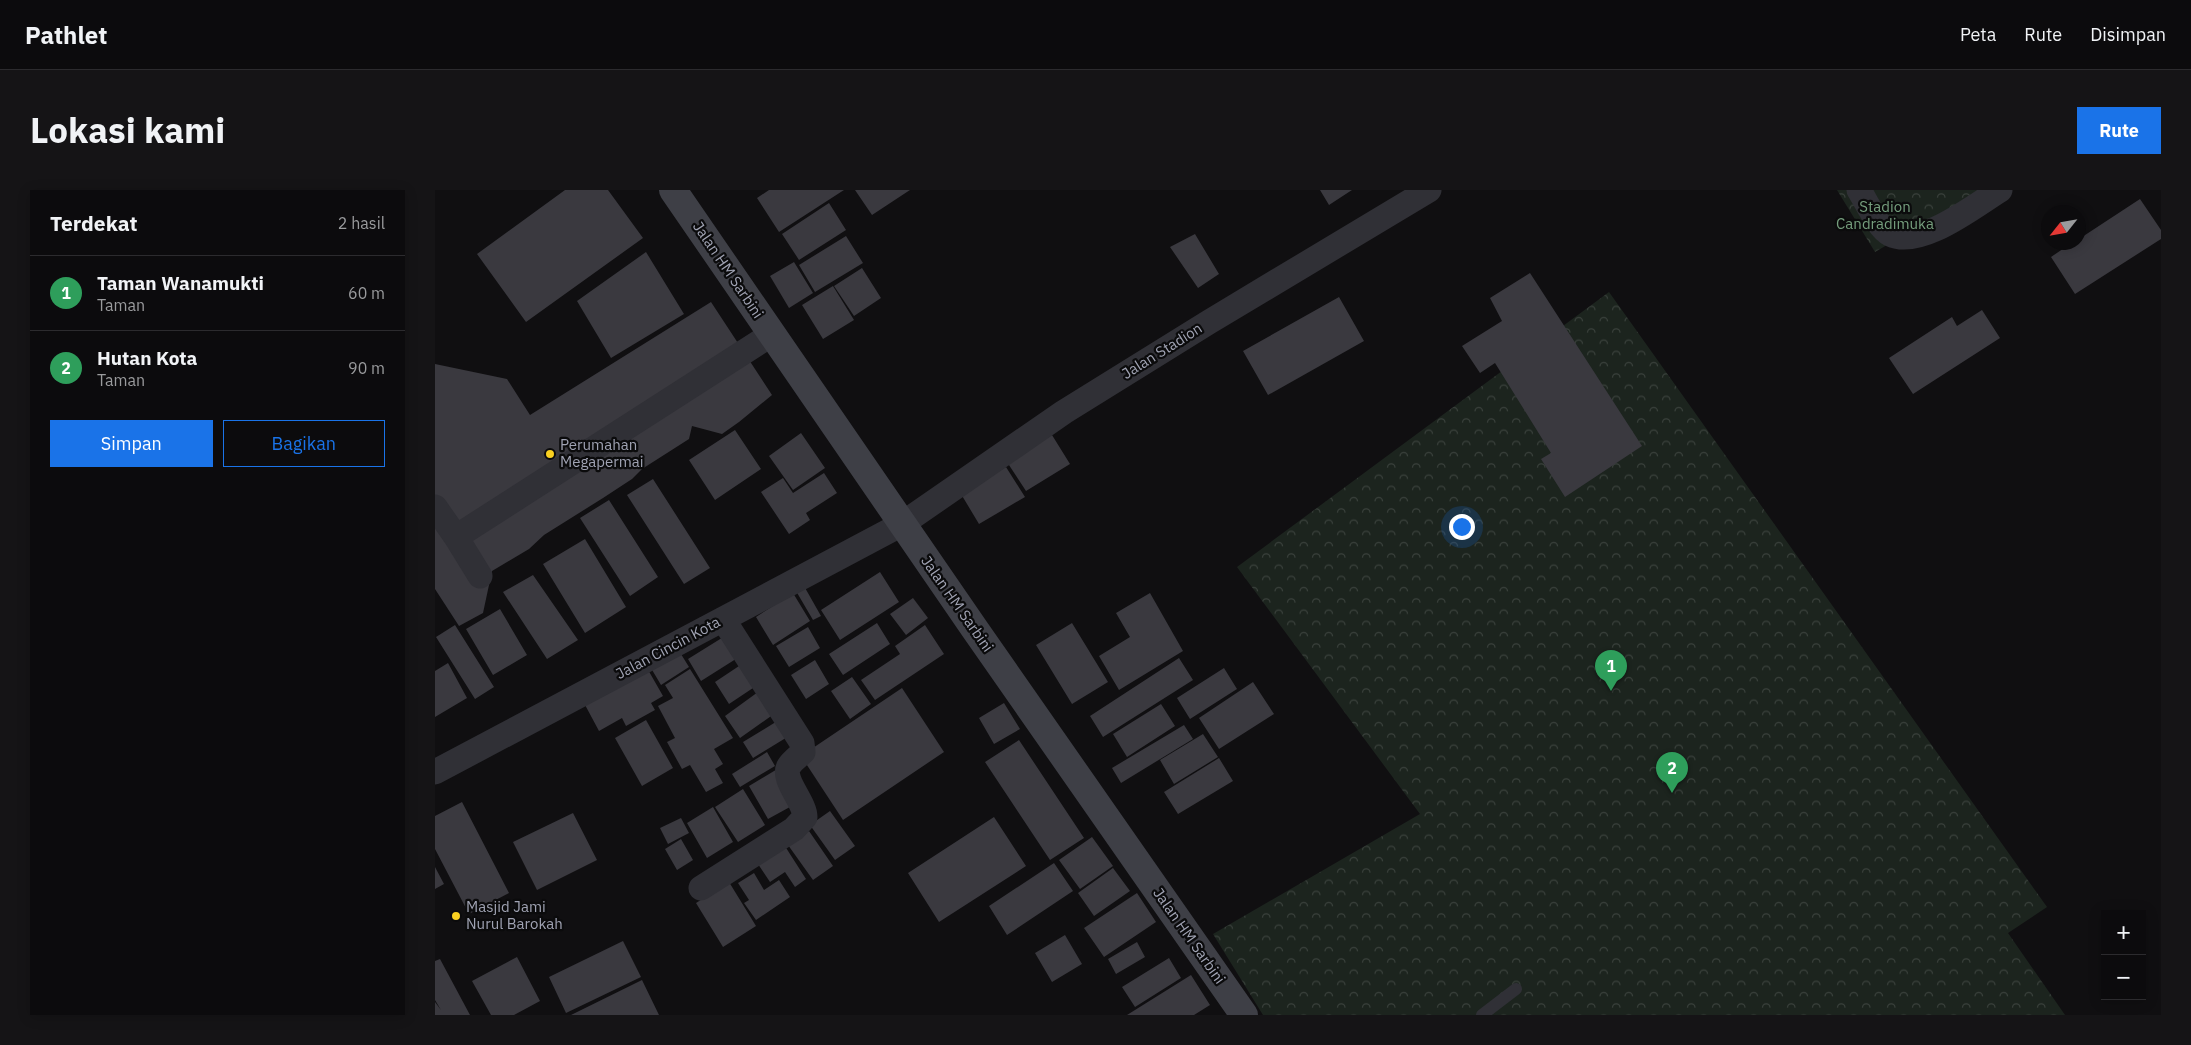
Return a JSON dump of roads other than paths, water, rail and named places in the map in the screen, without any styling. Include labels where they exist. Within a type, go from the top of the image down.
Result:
[{"type":"main road","name":"Jalan HM Sarbini","points":[[673,190],[902,524],[1245,1015]]},
{"type":"street","name":"Jalan Stadion","points":[[902,524],[1064,412],[1209,322],[1429,190]]},
{"type":"street","points":[[1859,190],[1882,228],[1889,234],[1905,238],[1937,229],[2000,190]]},
{"type":"street","points":[[456,537],[772,334]]},
{"type":"street","points":[[435,507],[456,537],[479,576]]},
{"type":"street","name":"Jalan Cincin Kota","points":[[435,772],[902,524]]},
{"type":"street","points":[[701,888],[794,829],[805,817],[802,804],[787,773],[788,767],[803,752],[802,743],[723,619]]},
{"type":"lane","points":[[1482,1015],[1516,989]]},
{"type":"place","name":"Perumahan Megapermai","points":[[550,454]]},
{"type":"place","name":"Taman Wanamukti","points":[[1611,691]]},
{"type":"place","name":"Hutan Kota","points":[[1672,793]]},
{"type":"place","name":"Masjid Jami Nurul Barokah","points":[[456,916]]},
{"type":"park label","name":"Stadion Candradimuka","points":[[1885,216]]}]
